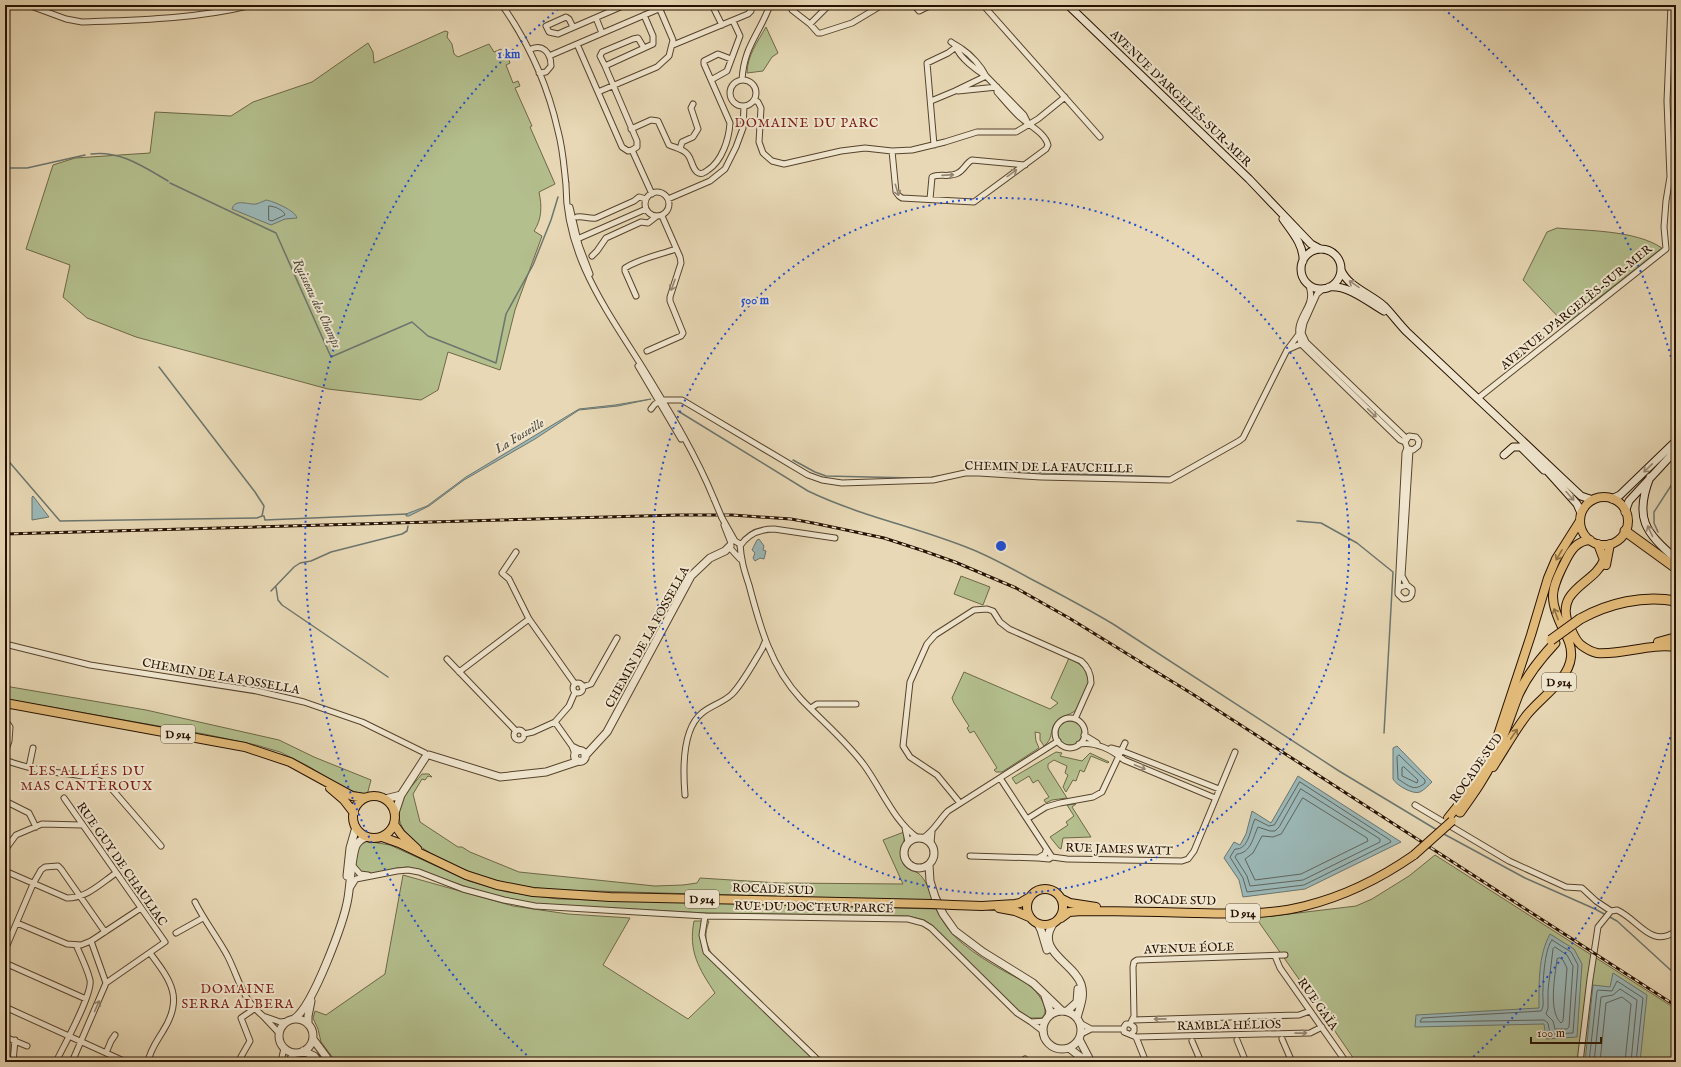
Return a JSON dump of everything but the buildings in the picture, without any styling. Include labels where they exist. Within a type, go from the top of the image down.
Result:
[{"type":"highway","points":[[1625,531],[1676,568]]},
{"type":"highway","name":"D 914","points":[[1507,711],[1524,674],[1535,658],[1553,641],[1580,621],[1601,608],[1621,602],[1640,600],[1676,601]]},
{"type":"highway","name":"D 914","points":[[1580,621],[1621,608],[1642,604],[1659,604],[1676,607]]},
{"type":"highway","name":"D 914","points":[[1460,812],[1485,775],[1495,756],[1519,694],[1527,679],[1553,641]]},
{"type":"main road","points":[[1599,498],[1612,499],[1618,502],[1626,512],[1627,520],[1625,531],[1619,539],[1610,544],[1598,544],[1590,540],[1582,532],[1580,521],[1581,512],[1586,505],[1593,500],[1599,498]]},
{"type":"main road","name":"ROCADE SUD","points":[[1450,820],[1472,788],[1494,747],[1507,711],[1548,578],[1556,559],[1580,521]]},
{"type":"main road","name":"ROCADE SUD","points":[[1061,918],[1069,912],[1082,911],[1244,913],[1290,909],[1322,901],[1363,885],[1384,874],[1413,853],[1460,812],[1478,789],[1527,715],[1566,673],[1571,655],[1571,646],[1556,615],[1552,603],[1552,593],[1556,580],[1572,551],[1582,541],[1590,540]]},
{"type":"main road","points":[[1598,544],[1604,560],[1600,568],[1570,597],[1566,605],[1565,612],[1567,620],[1575,638],[1587,649],[1596,652],[1654,646],[1676,647]]},
{"type":"main road","points":[[1610,544],[1607,564],[1602,572],[1579,594],[1571,607],[1573,624],[1581,639],[1593,647],[1599,648],[1653,643],[1676,637]]},
{"type":"main road","name":"D 914","points":[[5,704],[193,736],[245,747],[290,762],[352,796],[365,798]]},
{"type":"main road","name":"D 914","points":[[317,777],[344,800],[354,813]]},
{"type":"main road","points":[[375,796],[385,799],[391,805],[395,813],[394,824],[390,831],[382,837],[374,838],[367,837],[360,833],[356,828],[354,821],[354,813],[358,804],[365,798],[375,796]]},
{"type":"main road","name":"D 914","points":[[394,824],[401,834],[426,856]]},
{"type":"main road","name":"D 914","points":[[382,837],[399,843],[426,856]]},
{"type":"main road","name":"ROCADE SUD","points":[[1062,899],[1070,903],[1100,907],[1252,910],[1283,906],[1321,898],[1362,883],[1413,853]]},
{"type":"main road","name":"ROCADE SUD","points":[[426,856],[466,875],[498,885],[533,892],[556,894],[953,904],[1011,910],[1030,917]]},
{"type":"main road","points":[[1040,890],[1053,890],[1062,899],[1064,908],[1061,918],[1053,924],[1048,926],[1038,924],[1030,917],[1027,907],[1030,897],[1040,890]]},
{"type":"main road","name":"ROCADE SUD","points":[[982,906],[1020,903],[1030,897]]},
{"type":"street","points":[[28,5],[66,19],[82,22],[178,18],[226,11],[252,5]]},
{"type":"street","points":[[502,5],[529,50],[552,106],[559,132],[566,183],[567,213],[583,268],[692,454],[714,499],[734,547],[741,559],[765,642],[773,659],[790,685],[855,754],[905,828],[908,842],[904,851],[906,861],[909,865],[918,868],[930,881]]},
{"type":"street","points":[[573,27],[569,19],[566,17],[546,26],[549,32],[555,34],[573,27],[596,18],[625,5]]},
{"type":"street","points":[[549,56],[644,15],[659,7],[668,5]]},
{"type":"street","points":[[712,5],[722,26]]},
{"type":"street","points":[[673,45],[748,14],[751,5]]},
{"type":"street","points":[[742,80],[742,66],[745,56],[750,43],[766,18],[770,5]]},
{"type":"street","points":[[791,5],[792,10],[810,24],[818,33],[852,23],[882,5]]},
{"type":"street","points":[[810,24],[828,5]]},
{"type":"street","points":[[914,5],[920,11],[931,5]]},
{"type":"street","points":[[983,5],[1100,137]]},
{"type":"street","name":"AVENUE D'ARGELÈS-SUR-MER","points":[[1068,5],[1249,179],[1311,244],[1320,249]]},
{"type":"street","name":"AVENUE D'ARGELÈS-SUR-MER","points":[[1477,399],[1666,249],[1666,201],[1670,177],[1667,101],[1671,5]]},
{"type":"street","points":[[598,92],[656,67],[664,62],[669,56],[673,45],[673,40],[659,7]]},
{"type":"street","points":[[605,66],[652,45],[654,41],[644,15]]},
{"type":"street","points":[[596,18],[602,33]]},
{"type":"street","points":[[711,80],[724,74],[740,36],[733,21]]},
{"type":"street","points":[[632,150],[637,144],[600,56],[602,52],[638,38],[644,48]]},
{"type":"street","points":[[892,151],[896,192],[902,198],[974,202],[1046,149],[1048,145],[1047,141],[1029,124],[1024,115],[986,76],[983,69],[962,49],[951,42]]},
{"type":"street","points":[[577,44],[622,147],[628,151],[632,150]]},
{"type":"street","points":[[934,145],[927,63],[948,53],[956,46]]},
{"type":"street","points":[[529,50],[541,48],[546,50],[549,56],[551,66],[546,72],[539,73]]},
{"type":"street","points":[[631,129],[651,120],[658,121],[669,145],[680,149],[688,155],[694,169],[698,173],[703,173],[717,162],[722,154],[730,123],[704,61],[718,54],[731,59]]},
{"type":"street","points":[[931,101],[986,76]]},
{"type":"street","points":[[742,80],[746,80],[753,85],[756,93],[754,100],[744,106],[734,102],[730,95],[733,84],[742,80]]},
{"type":"street","points":[[955,91],[997,88]]},
{"type":"street","points":[[720,99],[730,95]]},
{"type":"street","points":[[754,100],[758,102],[761,108],[759,142],[763,153],[772,161],[784,164],[830,153],[865,148],[892,151],[912,150],[977,132],[1016,132],[1038,119],[1065,97]]},
{"type":"street","points":[[680,149],[682,142],[693,137],[698,129],[691,108],[693,104]]},
{"type":"street","points":[[668,199],[710,181],[725,169],[736,147],[743,128],[744,106]]},
{"type":"street","points":[[632,150],[652,194]]},
{"type":"street","points":[[930,199],[932,177],[937,175],[950,176],[958,173],[967,162],[972,160],[1024,165]]},
{"type":"street","points":[[592,256],[597,251],[602,241],[606,238],[641,222],[648,223],[668,210],[668,199],[661,193],[652,194],[646,199]]},
{"type":"street","points":[[577,217],[582,216],[591,219],[596,218],[634,201],[639,197],[646,199]]},
{"type":"street","points":[[646,199],[646,209],[650,214],[659,216]]},
{"type":"street","name":"AVENUE D'ARGELÈS-SUR-MER","points":[[1276,208],[1298,241],[1304,253],[1303,261]]},
{"type":"street","points":[[575,240],[646,209]]},
{"type":"street","points":[[647,351],[680,336],[683,333],[670,301],[670,292],[681,263],[680,257],[659,216]]},
{"type":"street","points":[[636,296],[624,271],[625,268],[650,256],[656,256],[676,249]]},
{"type":"street","points":[[1408,449],[1405,453],[1398,591],[1400,598],[1407,599],[1411,597],[1413,593],[1412,589],[1407,585],[1402,576],[1408,449],[1406,440],[1304,343],[1299,326],[1310,297],[1310,290],[1302,272],[1303,261],[1310,253],[1320,249],[1329,251],[1336,255],[1340,262],[1341,270],[1344,276],[1384,306],[1391,315],[1521,441],[1582,496],[1593,500]]},
{"type":"street","points":[[1327,288],[1339,278],[1341,270]]},
{"type":"street","points":[[1306,282],[1313,287],[1327,288],[1337,286],[1346,289],[1391,315]]},
{"type":"street","name":"CHEMIN DE LA FAUCEILLE","points":[[662,403],[682,400],[742,435],[782,461],[808,475],[822,480],[842,483],[933,480],[972,473],[1042,477],[1170,480],[1243,438],[1287,350],[1300,333],[1317,294],[1327,288]]},
{"type":"street","points":[[1287,350],[1304,343]]},
{"type":"street","points":[[651,409],[662,403]]},
{"type":"street","points":[[1406,440],[1412,436],[1416,436],[1419,441],[1416,448],[1408,449]]},
{"type":"street","points":[[1521,441],[1577,504],[1581,512]]},
{"type":"street","points":[[1612,499],[1620,495],[1676,441]]},
{"type":"street","points":[[1504,455],[1513,447],[1521,446],[1556,481]]},
{"type":"street","points":[[1626,512],[1629,501],[1676,450]]},
{"type":"street","points":[[1650,477],[1644,493],[1642,504],[1643,515],[1650,533],[1655,540],[1676,559]]},
{"type":"street","points":[[734,547],[764,529],[774,529],[835,538]]},
{"type":"street","name":"CHEMIN DE LA FOSSELLA","points":[[5,644],[90,665],[257,691],[304,702],[362,722],[426,756],[500,777],[546,772],[566,766],[597,743],[607,732],[691,576],[710,558],[734,547]]},
{"type":"street","points":[[447,659],[516,731],[515,736],[518,740],[523,738],[524,734],[533,732],[555,722],[569,706],[575,692],[573,688],[575,684],[529,620],[509,579],[502,573],[516,552]]},
{"type":"street","points":[[1398,591],[1400,587],[1407,585]]},
{"type":"street","points":[[960,803],[937,775],[910,757],[903,746],[910,682],[927,644],[935,635],[974,610],[987,609],[993,611],[1000,622],[1010,629],[1081,661],[1086,665],[1091,676],[1091,682],[1076,719]]},
{"type":"street","points":[[459,672],[529,620]]},
{"type":"street","points":[[575,692],[581,691],[582,687],[591,684],[617,638]]},
{"type":"street","points":[[685,794],[683,777],[685,752],[695,718],[704,711],[731,696],[765,642]]},
{"type":"street","points":[[575,684],[580,683],[582,687]]},
{"type":"street","points":[[811,708],[817,704],[856,704]]},
{"type":"street","points":[[1079,744],[1084,735],[1082,724],[1076,719],[1064,719],[1058,723],[1055,732],[1058,741],[1061,744],[1068,747],[1079,744],[1091,744],[1121,753]]},
{"type":"street","points":[[5,720],[10,726],[9,741],[5,752]]},
{"type":"street","points":[[555,722],[579,755]]},
{"type":"street","points":[[516,731],[522,730],[524,734]]},
{"type":"street","points":[[1084,735],[1091,741],[1219,789]]},
{"type":"street","points":[[1058,741],[948,811],[937,823],[932,832],[931,843],[934,848],[934,854],[929,865],[930,881],[943,914],[956,931],[978,949],[1026,978],[1064,1011],[1091,1029]]},
{"type":"street","points":[[1027,819],[1046,807],[1098,795],[1102,792],[1125,743]]},
{"type":"street","points":[[29,767],[33,748]]},
{"type":"street","name":"RUE JAMES WATT","points":[[1000,778],[1052,857],[1182,861],[1188,859],[1194,851],[1235,752]]},
{"type":"street","points":[[1121,753],[1124,760],[1215,798]]},
{"type":"street","points":[[395,813],[401,795],[426,756]]},
{"type":"street","points":[[5,760],[29,767],[102,781],[107,784],[162,846]]},
{"type":"street","points":[[385,799],[401,795]]},
{"type":"street","name":"RUE GUY DE CHAULIAC","points":[[64,798],[165,942],[150,953]]},
{"type":"street","points":[[5,801],[29,813],[36,827]]},
{"type":"street","points":[[1415,805],[1509,861],[1566,887],[1582,888],[1610,912]]},
{"type":"street","points":[[5,850],[16,835],[42,824],[82,825]]},
{"type":"street","points":[[341,922],[350,848],[356,828]]},
{"type":"street","points":[[905,828],[931,843]]},
{"type":"street","points":[[908,842],[932,832]]},
{"type":"street","points":[[319,1062],[314,1056],[300,1052],[292,1053],[284,1048],[279,1038],[279,1033],[281,1028],[302,1013],[313,994],[341,922],[354,877],[354,854],[357,844],[367,837]]},
{"type":"street","points":[[350,848],[349,870],[354,877]]},
{"type":"street","points":[[1038,858],[1045,854],[1046,850]]},
{"type":"street","points":[[970,856],[1052,857]]},
{"type":"street","points":[[918,868],[929,865]]},
{"type":"street","points":[[5,950],[33,884],[41,870],[45,867],[58,866],[61,869],[105,932]]},
{"type":"street","points":[[353,866],[360,874],[371,876]]},
{"type":"street","name":"RUE DU DOCTEUR PARCÉ","points":[[354,877],[408,870],[419,872],[463,889],[504,900],[536,906],[705,916],[917,920],[931,928],[1017,1014],[1044,1032]]},
{"type":"street","points":[[5,872],[67,898],[81,897],[116,873]]},
{"type":"street","points":[[195,902],[232,965],[246,999],[254,1009],[279,1033]]},
{"type":"street","points":[[17,923],[67,944],[87,944],[141,908]]},
{"type":"street","points":[[1580,1062],[1598,927],[1610,912],[1617,910],[1624,913],[1654,937],[1662,937],[1676,931]]},
{"type":"street","points":[[705,916],[702,935],[706,952],[820,1062]]},
{"type":"street","points":[[176,932],[204,918]]},
{"type":"street","points":[[1031,1022],[1047,1019],[1058,1012],[1074,1006],[1077,1002],[1078,988],[1075,980],[1053,959],[1048,951],[1038,924]]},
{"type":"street","points":[[1053,924],[1048,935],[1051,949],[1074,972],[1081,984],[1083,995],[1079,1020],[1080,1036],[1091,1062]]},
{"type":"street","points":[[91,941],[106,984]]},
{"type":"street","points":[[56,1062],[86,999],[90,986],[90,980],[76,945]]},
{"type":"street","points":[[72,1062],[106,984],[150,953],[171,982],[174,1002],[171,1019],[150,1053],[148,1062],[144,1062]]},
{"type":"street","name":"AVENUE ÉOLE","points":[[1132,1022],[1133,967],[1134,962],[1137,960],[1285,955]]},
{"type":"street","name":"RUE GAÏA","points":[[1275,956],[1280,968],[1346,1062]]},
{"type":"street","points":[[5,963],[86,999]]},
{"type":"street","points":[[1040,989],[1048,1001],[1050,1011],[1044,1032],[1046,1039],[1052,1046],[1064,1049],[1069,1048],[1080,1036],[1091,1029],[1124,1029]]},
{"type":"street","points":[[286,1062],[292,1056],[308,1048],[312,1039],[313,1034],[308,1024],[308,1016],[313,994]]},
{"type":"street","points":[[5,1007],[126,1062]]},
{"type":"street","points":[[240,1061],[250,1041],[239,1019],[254,1009]]},
{"type":"street","name":"RAMBLA HÉLIOS","points":[[1132,1022],[1299,1015],[1310,1011]]},
{"type":"street","points":[[263,1016],[280,1022],[299,1019],[308,1024]]},
{"type":"street","points":[[1124,1029],[1126,1024],[1132,1022],[1134,1029],[1133,1036],[1146,1062]]},
{"type":"street","name":"RAMBLA HÉLIOS","points":[[1133,1036],[1310,1033],[1322,1027]]},
{"type":"street","points":[[1124,1029],[1126,1034],[1133,1036]]},
{"type":"street","points":[[106,1053],[115,1035]]},
{"type":"street","points":[[5,1037],[27,1046]]},
{"type":"street","points":[[312,1039],[330,1062]]},
{"type":"street","points":[[1282,1039],[1292,1062]]},
{"type":"street","points":[[13,1062],[15,1040]]},
{"type":"street","points":[[1238,1040],[1246,1062]]},
{"type":"street","points":[[1192,1041],[1201,1062]]},
{"type":"street","points":[[281,1062],[284,1048]]},
{"type":"street","points":[[1069,1048],[1087,1062]]},
{"type":"green space","points":[[766,27],[778,53],[772,57],[763,71],[747,73],[747,67],[751,55],[756,43]]},
{"type":"green space","points":[[445,31],[448,32],[447,37],[452,44],[454,54],[458,57],[489,44],[494,52],[501,49],[505,59],[508,57],[510,63],[506,65],[513,83],[518,81],[520,86],[515,88],[555,184],[539,192],[541,212],[539,222],[534,231],[542,236],[515,310],[500,370],[448,352],[438,390],[421,400],[328,389],[136,337],[87,318],[63,297],[70,265],[26,249],[53,165],[75,158],[150,153],[155,112],[231,116],[253,102],[312,82],[368,43],[373,52],[374,63]]},
{"type":"green space","points":[[1557,228],[1611,232],[1639,238],[1662,248],[1591,304],[1585,300],[1578,306],[1579,314],[1566,325],[1523,280],[1547,232]]},
{"type":"green space","points":[[961,576],[990,587],[983,605],[954,594]]},
{"type":"green space","points":[[1069,658],[1085,669],[1089,680],[1076,710],[1060,718],[1055,723],[1050,738],[1044,746],[1040,740],[1040,733],[1035,732],[1036,741],[1039,748],[1002,772],[996,772],[994,770],[997,768],[974,731],[970,733],[967,728],[969,726],[952,698],[964,672],[1050,709],[1058,703],[1051,698]]},
{"type":"green space","points":[[5,686],[146,710],[279,740],[314,757],[371,780],[367,795],[348,790],[308,766],[280,752],[256,745],[204,734],[5,699]]},
{"type":"green space","points":[[1070,721],[1078,725],[1082,733],[1078,741],[1070,745],[1062,741],[1058,733],[1062,725]]},
{"type":"green space","points":[[1056,752],[1062,753],[1060,756],[1082,761],[1090,753],[1109,762],[1108,763],[1091,756],[1084,772],[1080,770],[1076,781],[1073,780],[1066,792],[1063,787],[1068,775],[1065,773],[1067,766],[1054,760],[1048,764],[1048,768],[1067,798],[1052,800],[1046,803],[1044,800],[1049,797],[1038,780],[1033,783],[1029,776],[1016,784],[1012,778]]},
{"type":"green space","points":[[422,774],[429,774],[432,777],[428,776],[425,780],[422,779],[413,794],[420,822],[458,847],[462,847],[470,852],[519,872],[655,886],[697,883],[700,878],[779,883],[903,884],[883,840],[904,832],[901,855],[903,863],[907,868],[921,876],[933,901],[561,890],[533,888],[506,883],[476,874],[439,858],[423,848],[409,836],[401,824],[399,810],[400,805],[408,791]]},
{"type":"green space","points":[[1076,804],[1072,807],[1091,837],[1063,838],[1061,849],[1050,837],[1068,825],[1066,822],[1074,816],[1067,805]]},
{"type":"green space","points":[[366,841],[390,845],[469,881],[507,892],[558,899],[936,909],[941,919],[954,936],[962,943],[983,958],[1021,980],[1034,990],[1042,1001],[1045,1010],[1044,1014],[1042,1018],[1030,1018],[1019,1012],[933,926],[924,920],[908,916],[705,913],[536,904],[505,898],[408,867],[371,874],[361,872],[355,866],[356,854],[359,845]]},
{"type":"green space","points":[[1435,855],[1676,1009],[1676,1062],[1356,1062],[1256,918],[1356,906],[1372,899],[1409,876]]},
{"type":"green space","points":[[403,875],[513,906],[568,914],[630,918],[603,965],[688,1019],[715,993],[700,968],[692,942],[694,921],[709,921],[706,931],[706,938],[712,955],[824,1062],[336,1062],[321,1042],[318,1029],[313,1018],[315,1011],[326,1015],[385,974]]},
{"type":"water","points":[[266,200],[289,209],[296,215],[297,218],[285,219],[271,225],[232,209],[239,203],[256,204]]},
{"type":"water","points":[[651,399],[618,406],[579,410],[535,439],[464,480],[429,506],[406,516],[406,514],[427,506],[466,477],[579,409]]},
{"type":"water","points":[[33,496],[49,517],[32,520]]},
{"type":"water","points":[[759,539],[764,546],[763,550],[766,551],[764,559],[760,558],[755,561],[753,558],[755,553],[752,550]]},
{"type":"water","points":[[1397,746],[1432,782],[1420,792],[1417,793],[1405,789],[1393,779],[1393,748]]},
{"type":"water","points":[[1298,776],[1401,842],[1305,889],[1243,897],[1239,880],[1224,858],[1234,842],[1240,845],[1246,834],[1252,811],[1271,823]]},
{"type":"water","points":[[1550,934],[1574,949],[1582,964],[1577,1037],[1546,1039],[1544,1024],[1415,1027],[1416,1015],[1539,1008],[1541,961],[1543,951]]},
{"type":"water","points":[[1613,973],[1647,995],[1640,1062],[1585,1062],[1593,985],[1610,987]]},
{"type":"waterway","name":"Ruisseau des Champs","points":[[91,154],[102,153],[122,157],[141,165],[168,181]]},
{"type":"waterway","name":"Ruisseau des Champs","points":[[5,168],[27,168],[85,155]]},
{"type":"waterway","name":"Ruisseau des Champs","points":[[170,183],[276,233],[331,357],[412,322],[428,336],[496,363],[506,314],[533,265],[551,220],[558,197]]},
{"type":"waterway","points":[[159,367],[255,492],[264,506],[262,516],[264,516],[265,520],[407,514]]},
{"type":"waterway","points":[[678,411],[808,491],[848,508],[951,541],[978,552],[1082,606],[1113,624],[1339,771],[1437,830]]},
{"type":"waterway","points":[[5,457],[60,521],[257,518],[262,516]]},
{"type":"waterway","points":[[793,460],[826,476],[913,478]]},
{"type":"waterway","points":[[986,471],[1170,477]]},
{"type":"waterway","points":[[929,478],[939,476]]},
{"type":"waterway","points":[[1658,532],[1654,523],[1654,512],[1676,478]]},
{"type":"waterway","points":[[1297,521],[1321,523],[1357,543],[1393,572],[1384,733]]},
{"type":"waterway","name":"La Fosseille","points":[[271,591],[294,567],[300,563],[311,561],[331,552],[402,534],[407,531],[408,526]]},
{"type":"waterway","points":[[276,587],[278,600],[282,605],[388,677]]},
{"type":"waterway","points":[[1442,833],[1525,878],[1595,909],[1617,921],[1676,975]]},
{"type":"railway","points":[[5,534],[678,515],[732,515],[791,519],[884,538],[955,562],[1016,588],[1069,618],[1194,695],[1676,1006]]},
{"type":"district","name":"DOMAINE DU PARC","points":[[807,122]]},
{"type":"district","name":"LES ALLÉES DU MAS CANTEROUX","points":[[87,778]]},
{"type":"district","name":"DOMAINE SERRA ALBERA","points":[[238,996]]}]
